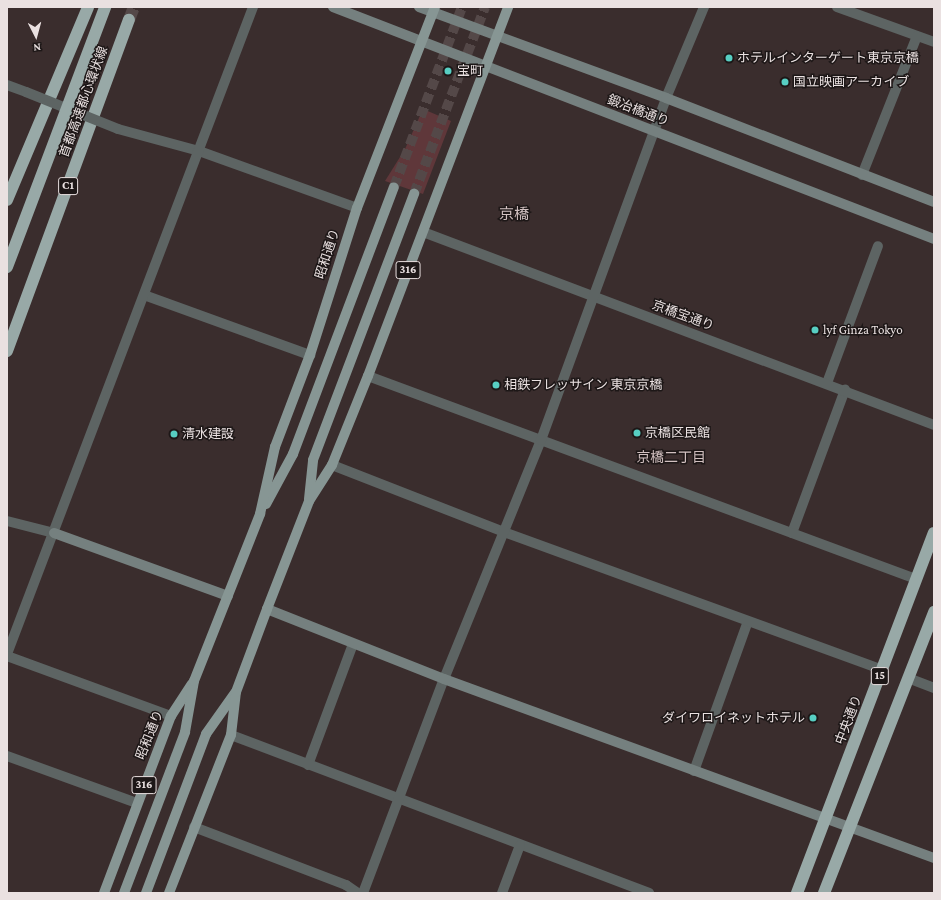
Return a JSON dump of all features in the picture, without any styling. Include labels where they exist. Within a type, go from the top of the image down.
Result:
[{"type":"highway","points":[[7,200],[88,7]]},
{"type":"highway","name":"C1","points":[[7,267],[105,7]]},
{"type":"highway","name":"首都高速都心環状線","points":[[7,351],[129,20]]},
{"type":"highway","name":"中央通り","points":[[797,893],[934,534]]},
{"type":"highway","name":"15","points":[[824,893],[934,612]]},
{"type":"main road","name":"316","points":[[169,893],[231,735],[236,692],[267,609],[309,501],[332,465],[368,376],[508,7]]},
{"type":"main road","name":"昭和通り","points":[[260,514],[275,447],[310,355],[357,208],[434,10]]},
{"type":"main road","name":"昭和通り","points":[[104,893],[171,716],[194,681],[260,514],[293,454],[394,187]]},
{"type":"main road","name":"316","points":[[309,501],[313,460],[414,194]]},
{"type":"main road","name":"昭和通り","points":[[124,893],[185,732],[194,681]]},
{"type":"main road","name":"316","points":[[146,893],[206,734],[236,692]]},
{"type":"street","points":[[171,716],[7,655],[253,7]]},
{"type":"street","name":"鍛冶橋通り","points":[[333,7],[934,239]]},
{"type":"street","name":"鍛冶橋通り","points":[[419,7],[434,10],[934,202]]},
{"type":"street","points":[[363,893],[400,801],[444,679],[540,440],[666,98],[704,7]]},
{"type":"street","points":[[837,7],[934,42]]},
{"type":"street","points":[[862,175],[917,36]]},
{"type":"street","points":[[7,84],[118,130],[199,151],[357,208]]},
{"type":"street","name":"京橋宝通り","points":[[423,232],[593,297],[827,383],[934,425]]},
{"type":"street","points":[[827,383],[878,246]]},
{"type":"street","points":[[144,295],[310,355]]},
{"type":"street","points":[[368,376],[916,579]]},
{"type":"street","points":[[792,533],[845,390]]},
{"type":"street","points":[[332,465],[504,532],[883,670]]},
{"type":"street","points":[[7,521],[54,533],[228,596]]},
{"type":"street","points":[[267,609],[444,679],[694,771],[850,826],[934,858]]},
{"type":"street","points":[[694,771],[748,621]]},
{"type":"street","points":[[308,765],[353,644]]},
{"type":"street","points":[[908,678],[934,688]]},
{"type":"street","points":[[231,735],[400,801],[649,893]]},
{"type":"street","points":[[7,756],[137,803]]},
{"type":"street","points":[[194,827],[346,885],[358,893]]},
{"type":"street","points":[[502,893],[520,845]]},
{"type":"shaded area","points":[[423,109],[451,121],[423,194],[385,181],[405,149]]},
{"type":"tunnel","points":[[129,20],[134,7]]},
{"type":"tunnel","points":[[394,187],[462,7]]},
{"type":"tunnel","points":[[414,194],[485,7]]},
{"type":"place","name":"ホテルインターゲート東京京橋","points":[[729,58]]},
{"type":"place","name":"宝町","points":[[448,71]]},
{"type":"place","name":"国立映画アーカイブ","points":[[785,82]]},
{"type":"place","name":"lyf Ginza Tokyo","points":[[815,330]]},
{"type":"place","name":"相鉄フレッサイン 東京京橋","points":[[496,385]]},
{"type":"place","name":"京橋区民館","points":[[637,433]]},
{"type":"place","name":"清水建設","points":[[174,434]]},
{"type":"place","name":"ダイワロイネットホテル","points":[[813,718]]},
{"type":"district","name":"京橋","points":[[514,215]]},
{"type":"district","name":"京橋二丁目","points":[[671,457]]}]
